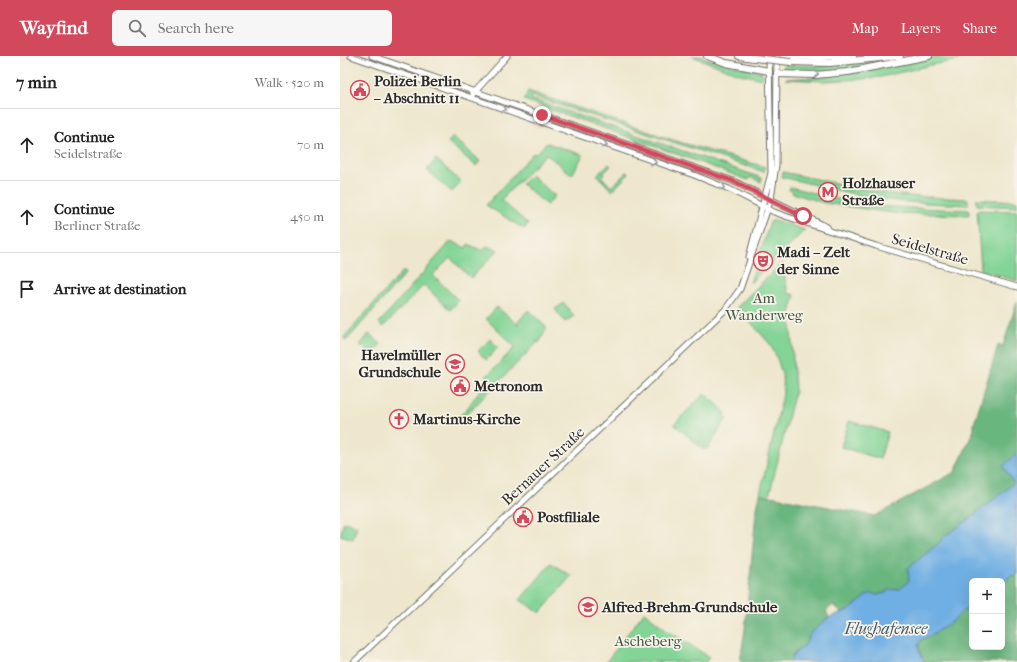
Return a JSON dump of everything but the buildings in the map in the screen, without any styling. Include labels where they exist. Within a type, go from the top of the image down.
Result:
[{"type":"highway","points":[[707,56],[726,63],[769,71]]},
{"type":"highway","points":[[739,56],[791,59],[853,56]]},
{"type":"highway","points":[[783,56],[791,59],[830,63],[900,56]]},
{"type":"highway","points":[[777,74],[848,72],[929,56]]},
{"type":"main road","name":"Seidelstraße","points":[[351,56],[705,180],[728,189],[768,209],[792,218],[838,232],[876,246],[1017,288]]},
{"type":"main road","name":"Seidelstraße","points":[[372,56],[733,181],[838,232]]},
{"type":"main road","points":[[470,97],[507,56]]},
{"type":"main road","points":[[764,196],[771,169],[769,56]]},
{"type":"main road","points":[[771,199],[776,165],[777,56]]},
{"type":"main road","points":[[769,71],[777,74]]},
{"type":"main road","name":"Bernauer Straße","points":[[743,283],[764,196]]},
{"type":"main road","name":"Bernauer Straße","points":[[354,662],[725,310],[736,297],[743,283],[771,199]]},
{"type":"green space","points":[[692,56],[701,56],[762,72],[762,79],[736,73]]},
{"type":"green space","points":[[940,56],[959,56],[959,60],[881,77],[864,79],[825,81],[785,79],[818,77]]},
{"type":"green space","points":[[886,61],[849,69],[784,73],[784,65],[823,66]]},
{"type":"green space","points":[[528,91],[676,141],[765,167],[764,172],[532,96],[531,99],[762,178],[761,182],[750,177],[748,180],[524,100]]},
{"type":"green space","points":[[453,137],[480,161],[476,166],[448,142]]},
{"type":"green space","points":[[547,143],[583,155],[572,175],[546,154],[501,200],[528,224],[524,229],[486,205],[533,153],[535,154]]},
{"type":"green space","points":[[436,159],[461,182],[452,192],[427,170]]},
{"type":"green space","points":[[609,164],[611,166],[602,177],[611,187],[627,172],[629,174],[612,191],[597,175]]},
{"type":"green space","points":[[783,172],[877,192],[908,196],[968,199],[968,205],[906,202],[863,196],[782,177]]},
{"type":"green space","points":[[531,175],[555,196],[547,205],[522,184]]},
{"type":"green space","points":[[790,187],[862,204],[902,208],[969,210],[969,215],[892,213],[825,203],[792,193],[793,191],[789,190]]},
{"type":"green space","points":[[976,199],[1017,201],[1017,207],[977,205]]},
{"type":"green space","points":[[977,210],[1017,211],[1017,281],[981,270]]},
{"type":"green space","points":[[775,220],[805,230],[750,283],[770,222]]},
{"type":"green space","points":[[451,241],[466,248],[468,244],[483,251],[486,246],[498,250],[471,278],[450,258],[433,275],[459,301],[450,310],[424,285],[383,327],[379,323]]},
{"type":"green space","name":"Am Wanderweg","points":[[782,263],[788,293],[795,295],[790,313],[795,391],[769,496],[760,494],[783,394],[782,374],[777,358],[770,344],[737,307]]},
{"type":"green space","points":[[404,270],[406,273],[347,340],[345,340],[344,337]]},
{"type":"green space","points":[[1017,301],[1017,480],[1003,467],[1014,483],[968,520],[945,536],[903,588],[889,590],[885,593],[877,595],[866,596],[851,609],[842,613],[833,605],[826,611],[829,617],[805,645],[794,654],[790,662],[740,662],[745,629],[756,513],[760,494],[875,516],[955,472],[974,430],[974,424],[998,345],[1003,346]]},
{"type":"green space","points":[[564,303],[574,316],[565,322],[555,309]]},
{"type":"green space","points":[[497,307],[518,325],[517,323],[528,310],[547,328],[539,343],[536,341],[537,343],[460,421],[456,419],[464,413],[487,380],[485,378],[515,347],[486,319]]},
{"type":"green space","points":[[369,334],[381,344],[372,354],[360,345]]},
{"type":"green space","points":[[490,339],[498,348],[486,360],[478,351]]},
{"type":"green space","points":[[703,395],[707,395],[725,412],[726,419],[708,448],[703,449],[674,424]]},
{"type":"green space","points":[[849,421],[888,432],[880,459],[841,447]]},
{"type":"green space","points":[[344,522],[357,526],[353,539],[340,535]]},
{"type":"green space","points":[[551,563],[571,576],[540,613],[520,600]]},
{"type":"green space","points":[[1017,572],[1017,662],[925,662],[919,648],[922,639],[928,637],[953,621],[963,611],[969,609],[969,650],[1005,650],[1005,582],[1010,576],[1015,575]]},
{"type":"green space","name":"Ascheberg","points":[[644,612],[667,630],[709,657],[706,662],[606,662]]},
{"type":"water","name":"Flughafensee","points":[[1017,454],[1017,476],[1015,478],[1017,480],[1017,572],[1015,575],[1010,576],[1005,582],[1005,578],[969,578],[969,609],[963,611],[953,621],[928,637],[922,639],[918,645],[919,651],[925,662],[790,662],[794,654],[805,645],[810,634],[828,618],[851,609],[871,593],[877,595],[885,593],[889,590],[900,589],[909,581],[908,568],[939,543],[945,536],[968,520],[1014,483],[1003,466]]},
{"type":"place","name":"Polizei Berlin – Abschnitt 11","points":[[360,90]]},
{"type":"place","name":"Holzhauser Straße","points":[[828,192]]},
{"type":"place","name":"Madi – Zelt der Sinne","points":[[763,261]]},
{"type":"place","name":"Havelmüller Grundschule","points":[[455,364]]},
{"type":"place","name":"Metronom","points":[[460,386]]},
{"type":"place","name":"Martinus-Kirche","points":[[399,419]]},
{"type":"place","name":"Postfiliale","points":[[523,517]]},
{"type":"place","name":"Alfred-Brehm-Grundschule","points":[[588,607]]},
{"type":"route","points":[[542,115],[733,181],[803,216]]}]
